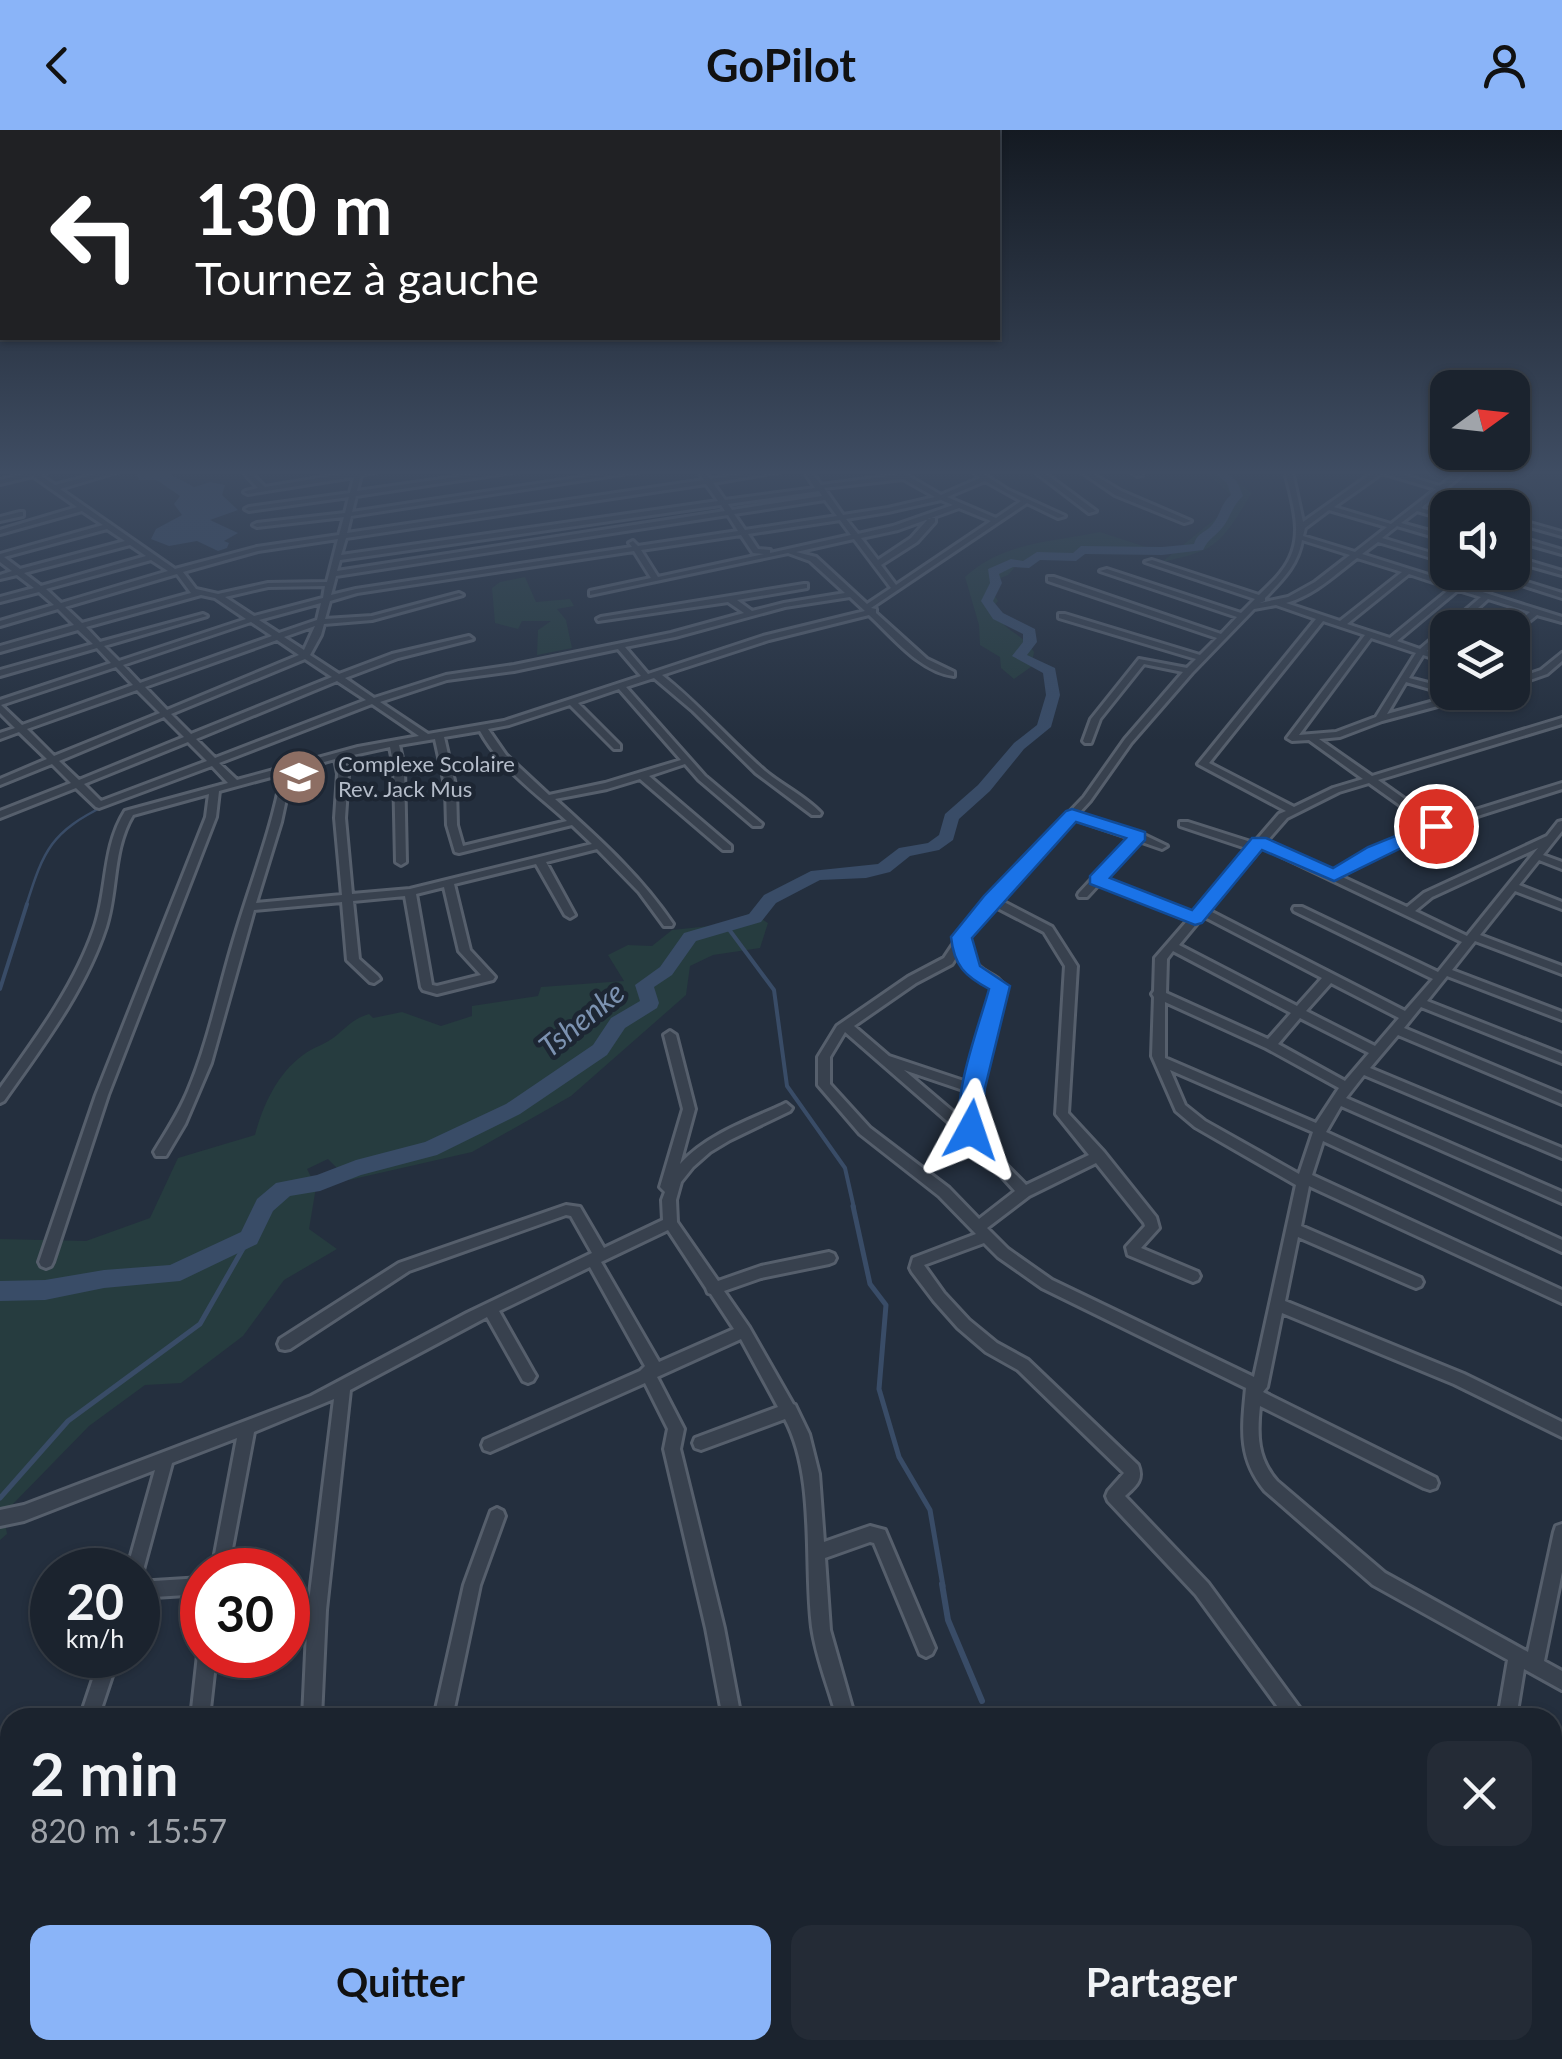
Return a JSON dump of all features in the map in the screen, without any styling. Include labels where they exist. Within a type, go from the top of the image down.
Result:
[{"type":"street","points":[[5,561],[59,606],[235,784]]},
{"type":"street","points":[[0,578],[61,561]]},
{"type":"street","points":[[0,600],[138,561]]},
{"type":"street","points":[[159,561],[177,571],[192,591],[218,596],[263,586],[331,584]]},
{"type":"street","points":[[0,624],[212,561]]},
{"type":"street","points":[[0,782],[306,655],[317,635],[337,561]]},
{"type":"street","points":[[334,574],[419,561]]},
{"type":"street","points":[[541,561],[328,598],[250,620],[0,705],[99,805],[373,701],[446,678],[514,668],[853,594]]},
{"type":"street","points":[[644,561],[655,578]]},
{"type":"street","points":[[593,593],[731,561]]},
{"type":"street","points":[[815,561],[924,661],[951,674]]},
{"type":"street","points":[[873,561],[896,590]]},
{"type":"street","points":[[876,565],[882,561]]},
{"type":"street","points":[[0,1098],[86,962],[101,928],[120,828],[128,814],[394,742],[483,728],[622,687],[766,638],[870,609],[937,561]]},
{"type":"street","points":[[1293,561],[1262,599],[1188,671],[1072,815],[991,900],[948,961],[846,1026],[824,1056],[824,1086],[865,1130],[944,1192],[1003,1253],[1047,1284],[1430,1483]]},
{"type":"street","points":[[1104,572],[1247,612],[1307,591],[1349,561]]},
{"type":"street","points":[[1376,561],[1430,579]]},
{"type":"street","points":[[1150,562],[1262,599]]},
{"type":"street","points":[[1530,563],[1562,573]]},
{"type":"street","points":[[1340,625],[1408,572]]},
{"type":"street","points":[[1050,579],[1223,637]]},
{"type":"street","points":[[601,619],[804,586]]},
{"type":"street","points":[[1530,586],[1562,596]]},
{"type":"street","points":[[1390,642],[1455,590]]},
{"type":"street","points":[[1465,590],[1562,620]]},
{"type":"street","points":[[0,649],[199,593]]},
{"type":"street","points":[[0,736],[319,622],[370,618],[459,595]]},
{"type":"street","points":[[218,596],[425,736]]},
{"type":"street","points":[[1469,610],[1486,596]]},
{"type":"street","points":[[730,599],[751,614]]},
{"type":"street","points":[[1277,602],[1430,655]]},
{"type":"street","points":[[1530,617],[1535,612]]},
{"type":"street","points":[[0,674],[203,616]]},
{"type":"street","points":[[1062,616],[1201,658]]},
{"type":"street","points":[[1294,811],[1203,764],[1321,618]]},
{"type":"street","points":[[1369,635],[1327,696],[1291,735],[1296,740],[1313,739],[1430,701]]},
{"type":"street","points":[[0,815],[338,677],[395,656],[469,639]]},
{"type":"street","points":[[1379,719],[1430,644]]},
{"type":"street","points":[[618,645],[652,676],[689,699],[730,745],[775,785],[816,812]]},
{"type":"street","points":[[1530,677],[1544,672],[1562,656]]},
{"type":"street","points":[[1088,741],[1096,719],[1142,661],[1188,671]]},
{"type":"street","points":[[1404,679],[1430,686]]},
{"type":"street","points":[[622,687],[686,761],[757,824]]},
{"type":"street","points":[[572,702],[617,747]]},
{"type":"street","points":[[1562,720],[1336,790],[1294,811],[1272,826],[1162,958],[1158,994],[1160,1061],[1180,1108],[1200,1124],[1304,1181],[1562,1298]]},
{"type":"street","points":[[483,728],[496,750],[648,896],[668,924]]},
{"type":"street","points":[[439,734],[458,850],[510,841],[574,822]]},
{"type":"street","points":[[1313,739],[1436,826]]},
{"type":"street","points":[[394,742],[399,767],[401,862]]},
{"type":"street","points":[[339,756],[352,960],[374,979]]},
{"type":"street","points":[[547,798],[643,776],[686,761]]},
{"type":"street","points":[[161,1152],[192,1098],[222,1007],[249,907],[272,847],[286,770]]},
{"type":"street","points":[[643,776],[728,848]]},
{"type":"street","points":[[1334,875],[1374,851],[1436,826],[1562,786]]},
{"type":"street","points":[[46,1262],[102,1095],[211,816],[214,790]]},
{"type":"street","points":[[1072,815],[1162,846]]},
{"type":"street","points":[[1184,824],[1257,844],[1471,938],[1562,970]]},
{"type":"street","points":[[1408,911],[1428,895],[1558,831]]},
{"type":"street","points":[[1254,1390],[1259,1387],[1304,1181],[1320,1132],[1342,1093],[1558,831]]},
{"type":"street","points":[[1083,895],[1138,836]]},
{"type":"street","points":[[249,907],[410,892],[597,846]]},
{"type":"street","points":[[1536,856],[1562,866]]},
{"type":"street","points":[[540,861],[570,915]]},
{"type":"street","points":[[1097,880],[1199,915],[1406,1017]]},
{"type":"street","points":[[410,892],[428,987],[437,990],[489,978],[465,951],[449,884]]},
{"type":"street","points":[[1513,886],[1562,906]]},
{"type":"street","points":[[991,900],[1048,930],[1071,966],[1073,985],[1063,1055],[1062,1114],[1151,1221],[1152,1228],[1133,1247],[1134,1251],[1193,1276]]},
{"type":"street","points":[[1298,909],[1442,974],[1562,1016]]},
{"type":"street","points":[[962,937],[963,954],[972,970],[1000,986],[973,1088],[970,1116],[974,1138]]},
{"type":"street","points":[[1172,946],[1376,1052]]},
{"type":"street","points":[[1270,1045],[1329,976]]},
{"type":"street","points":[[1158,994],[1270,1045],[1342,1093],[1562,1198]]},
{"type":"street","points":[[1419,1002],[1562,1059]]},
{"type":"street","points":[[846,1026],[974,1138],[1024,1192]]},
{"type":"street","points":[[1396,1029],[1562,1099]]},
{"type":"street","points":[[670,1035],[689,1109],[667,1187],[670,1223],[744,1331],[801,1434],[811,1474],[820,1630],[843,1708]]},
{"type":"street","points":[[887,1059],[973,1088]]},
{"type":"street","points":[[1160,1061],[1562,1246]]},
{"type":"street","points":[[1362,1069],[1562,1152]]},
{"type":"street","points":[[666,1206],[679,1176],[706,1147],[786,1108]]},
{"type":"street","points":[[1099,1156],[1024,1192],[982,1232],[918,1262],[917,1268],[963,1324],[1000,1356],[1023,1365],[1132,1470],[1133,1478],[1114,1496],[1202,1589],[1291,1708]]},
{"type":"street","points":[[285,1344],[404,1267],[566,1210],[575,1211],[678,1434],[672,1449],[716,1628],[730,1708]]},
{"type":"street","points":[[0,1518],[24,1513],[316,1402],[490,1308],[670,1223]]},
{"type":"street","points":[[1293,1229],[1416,1282]]},
{"type":"street","points":[[712,1289],[761,1272],[828,1258]]},
{"type":"street","points":[[1277,1304],[1459,1379],[1562,1430]]},
{"type":"street","points":[[490,1308],[528,1376]]},
{"type":"street","points":[[490,1446],[582,1408],[651,1370],[744,1331]]},
{"type":"street","points":[[312,1708],[317,1610],[343,1385]]},
{"type":"street","points":[[1254,1390],[1250,1454],[1257,1472],[1270,1486],[1380,1578],[1562,1682]]},
{"type":"street","points":[[702,1443],[790,1410]]},
{"type":"street","points":[[224,1548],[246,1428]]},
{"type":"street","points":[[141,1548],[166,1458]]},
{"type":"street","points":[[445,1708],[472,1585],[496,1516]]},
{"type":"street","points":[[1510,1708],[1562,1532]]},
{"type":"street","points":[[816,1553],[870,1534],[880,1536],[926,1648]]},
{"type":"street","points":[[92,1708],[102,1678]]},
{"type":"street","points":[[201,1708],[204,1678]]},
{"type":"green space","points":[[987,561],[1023,561],[996,580],[993,593],[998,601],[993,607],[997,616],[1034,652],[1031,667],[1014,679],[1001,668],[1000,657],[980,645],[979,625],[965,577]]},
{"type":"green space","points":[[525,577],[536,602],[570,599],[574,606],[557,609],[566,620],[572,648],[537,655],[538,630],[551,621],[522,621],[518,629],[495,623],[492,588],[500,582]]},
{"type":"green space","points":[[752,913],[768,923],[760,948],[713,955],[690,966],[686,995],[571,1096],[472,1152],[349,1180],[328,1159],[307,1169],[316,1187],[309,1229],[337,1249],[284,1280],[243,1336],[181,1383],[145,1385],[89,1426],[11,1506],[4,1516],[7,1534],[0,1540],[0,1239],[86,1241],[150,1218],[178,1158],[255,1135],[267,1102],[286,1071],[303,1055],[364,1016],[402,1012],[441,1026],[472,1016],[472,1006],[538,996],[541,987],[624,981],[608,955],[628,945],[652,946],[672,930],[719,925]]},
{"type":"waterway","name":"Tshenke","points":[[0,1291],[45,1290],[104,1279],[172,1274],[249,1238],[265,1205],[284,1189],[320,1183],[356,1168],[430,1149],[513,1109],[600,1050],[618,1023],[650,1003],[644,985],[666,971],[690,937],[755,918],[770,899],[817,875],[866,873],[884,868],[905,852],[933,847],[947,837],[951,817],[984,788],[1019,746],[1044,727],[1053,695],[1050,671],[1019,656],[1030,642],[1030,632],[998,616],[987,601],[996,583],[992,572],[1011,563],[1025,565],[1030,561]]},
{"type":"waterway","points":[[26,906],[52,844],[73,824],[106,805]]},
{"type":"waterway","points":[[0,989],[27,904]]},
{"type":"waterway","points":[[728,928],[774,990],[787,1086],[845,1168],[854,1208]]},
{"type":"waterway","points":[[853,1206],[870,1284],[886,1305],[879,1389],[899,1457],[930,1510],[943,1586]]},
{"type":"waterway","points":[[0,1498],[68,1421],[200,1324],[249,1238]]},
{"type":"waterway","points":[[942,1584],[948,1620],[982,1701]]},
{"type":"place","name":"Complexe Scolaire Rev. Jack Mus","points":[[299,777]]},
{"type":"route","points":[[971,1130],[973,1088],[1000,986],[972,970],[963,954],[962,937],[979,913],[1072,815],[1138,836],[1097,880],[1195,919],[1259,842],[1334,875],[1374,851],[1436,826]]}]
